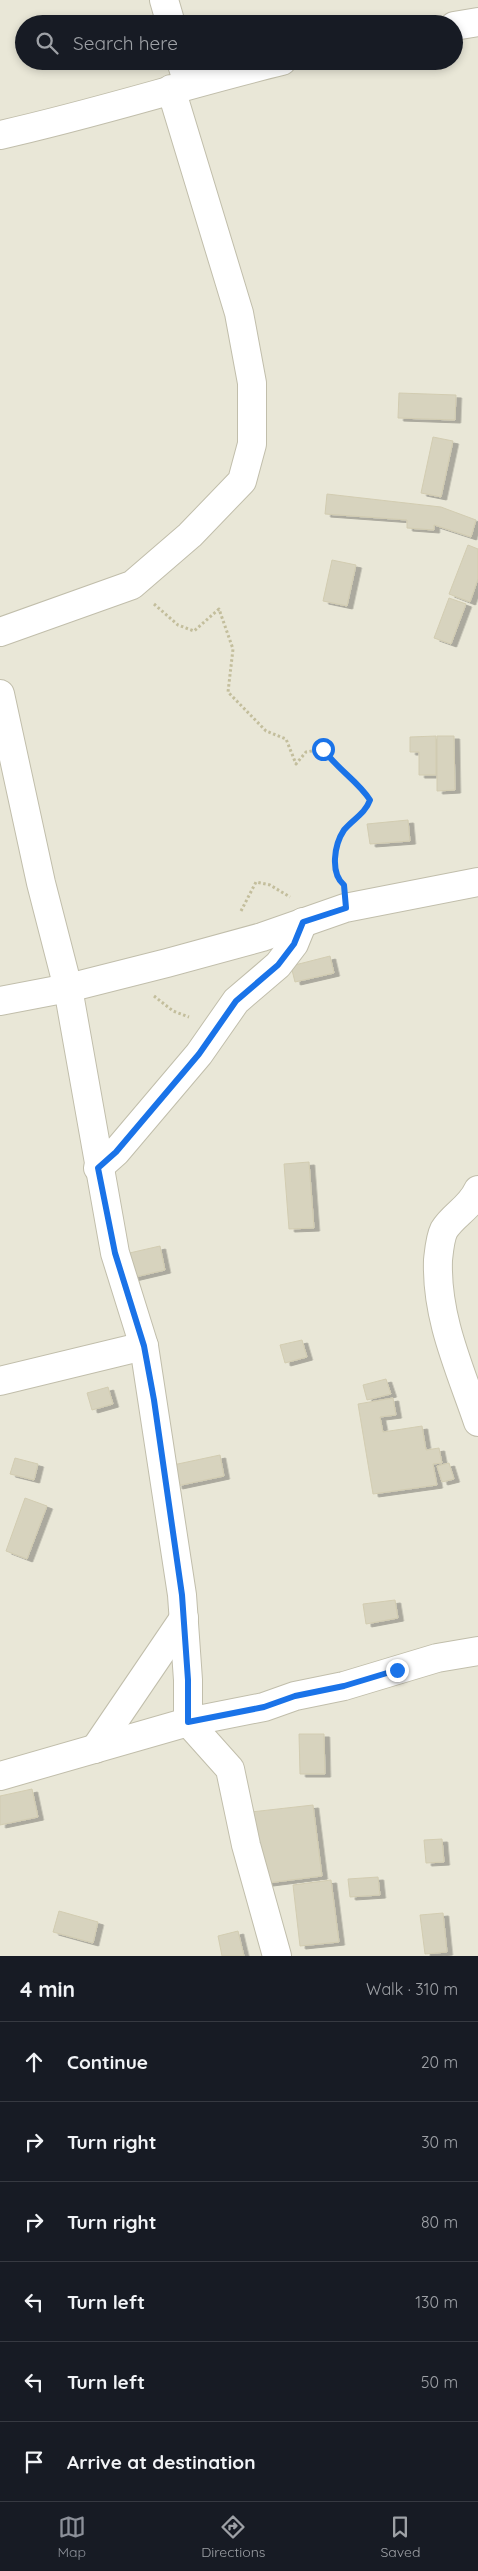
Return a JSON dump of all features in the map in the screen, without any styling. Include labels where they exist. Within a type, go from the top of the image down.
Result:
[{"type":"street","points":[[164,0],[168,15]]},
{"type":"street","points":[[463,24],[478,22]]},
{"type":"street","points":[[0,134],[72,119],[180,78],[228,70]]},
{"type":"street","points":[[0,632],[132,585],[190,535],[242,481],[252,444],[252,382],[239,313],[180,78]]},
{"type":"street","points":[[0,694],[41,883],[68,988],[98,1168],[115,1253],[144,1346],[170,1501],[184,1618],[188,1680],[188,1722],[230,1768],[246,1845],[277,1956]]},
{"type":"street","points":[[0,1001],[129,974],[262,937],[346,908],[476,884]]},
{"type":"street","points":[[98,1168],[116,1152],[199,1054],[236,1001],[278,965],[294,944],[303,922]]},
{"type":"street","points":[[478,1190],[467,1208],[444,1230],[439,1250],[438,1276],[442,1318],[478,1422]]},
{"type":"street","points":[[0,1381],[144,1346]]},
{"type":"street","points":[[95,1749],[184,1618]]},
{"type":"street","points":[[0,1776],[188,1722],[264,1707],[295,1696],[344,1686],[437,1658],[478,1651]]},
{"type":"path","points":[[132,585],[178,624],[194,631],[219,609],[234,649],[228,692],[266,731],[286,740],[296,764],[306,752],[323,749],[338,769],[364,790],[370,800],[367,807],[344,831],[334,862],[338,880],[344,885],[346,908]]},
{"type":"path","points":[[129,974],[173,1011],[199,1022],[212,1034]]},
{"type":"shaded area","points":[[0,0],[478,0],[478,1956],[0,1956]]},
{"type":"building","points":[[399,393],[456,395],[455,420],[398,418]]},
{"type":"building","points":[[433,437],[453,441],[441,497],[421,493]]},
{"type":"building","points":[[327,494],[441,507],[476,520],[471,537],[434,525],[434,530],[407,528],[407,520],[325,514]]},
{"type":"building","points":[[468,545],[478,549],[478,579],[470,602],[449,594]]},
{"type":"building","points":[[332,560],[356,565],[347,606],[323,601]]},
{"type":"building","points":[[449,598],[466,604],[451,644],[434,638]]},
{"type":"building","points":[[436,736],[436,775],[419,775],[419,752],[410,752],[410,737]]},
{"type":"building","points":[[437,736],[454,736],[455,790],[437,791]]},
{"type":"building","points":[[408,820],[410,841],[370,844],[367,824]]},
{"type":"building","points":[[330,956],[334,973],[295,982],[291,966]]},
{"type":"building","points":[[309,1162],[314,1228],[289,1229],[284,1164]]},
{"type":"building","points":[[160,1246],[165,1270],[131,1278],[125,1254]]},
{"type":"building","points":[[302,1340],[307,1357],[285,1363],[280,1345]]},
{"type":"building","points":[[386,1379],[391,1394],[367,1400],[363,1385]]},
{"type":"building","points":[[108,1387],[113,1404],[92,1410],[87,1393]]},
{"type":"building","points":[[393,1398],[396,1415],[380,1417],[383,1432],[422,1426],[426,1450],[439,1448],[442,1463],[433,1464],[437,1485],[373,1494],[358,1404]]},
{"type":"building","points":[[220,1455],[224,1476],[177,1486],[173,1465]]},
{"type":"building","points":[[15,1458],[38,1464],[34,1480],[10,1474]]},
{"type":"building","points":[[449,1463],[454,1479],[442,1482],[437,1466]]},
{"type":"building","points":[[25,1498],[47,1506],[27,1559],[6,1551]]},
{"type":"building","points":[[395,1600],[398,1618],[366,1624],[363,1604]]},
{"type":"building","points":[[299,1734],[324,1734],[325,1774],[300,1774]]},
{"type":"building","points":[[32,1789],[38,1817],[0,1825],[0,1796]]},
{"type":"building","points":[[313,1805],[322,1876],[260,1884],[251,1812]]},
{"type":"building","points":[[442,1839],[444,1862],[426,1863],[424,1840]]},
{"type":"building","points":[[378,1877],[380,1895],[350,1897],[348,1879]]},
{"type":"building","points":[[331,1880],[339,1942],[300,1946],[293,1885]]},
{"type":"building","points":[[59,1911],[98,1922],[93,1943],[53,1932]]},
{"type":"building","points":[[443,1913],[447,1952],[425,1954],[420,1915]]},
{"type":"building","points":[[238,1931],[244,1956],[222,1956],[218,1936]]},
{"type":"route","points":[[323,749],[338,769],[364,790],[370,800],[360,817],[344,831],[334,862],[338,880],[344,885],[346,908],[303,922],[294,944],[278,965],[236,1001],[224,1015],[199,1054],[116,1152],[98,1168],[115,1253],[144,1346],[154,1400],[170,1501],[174,1550],[182,1595],[188,1680],[188,1722],[264,1707],[295,1696],[344,1686],[397,1670]]}]
